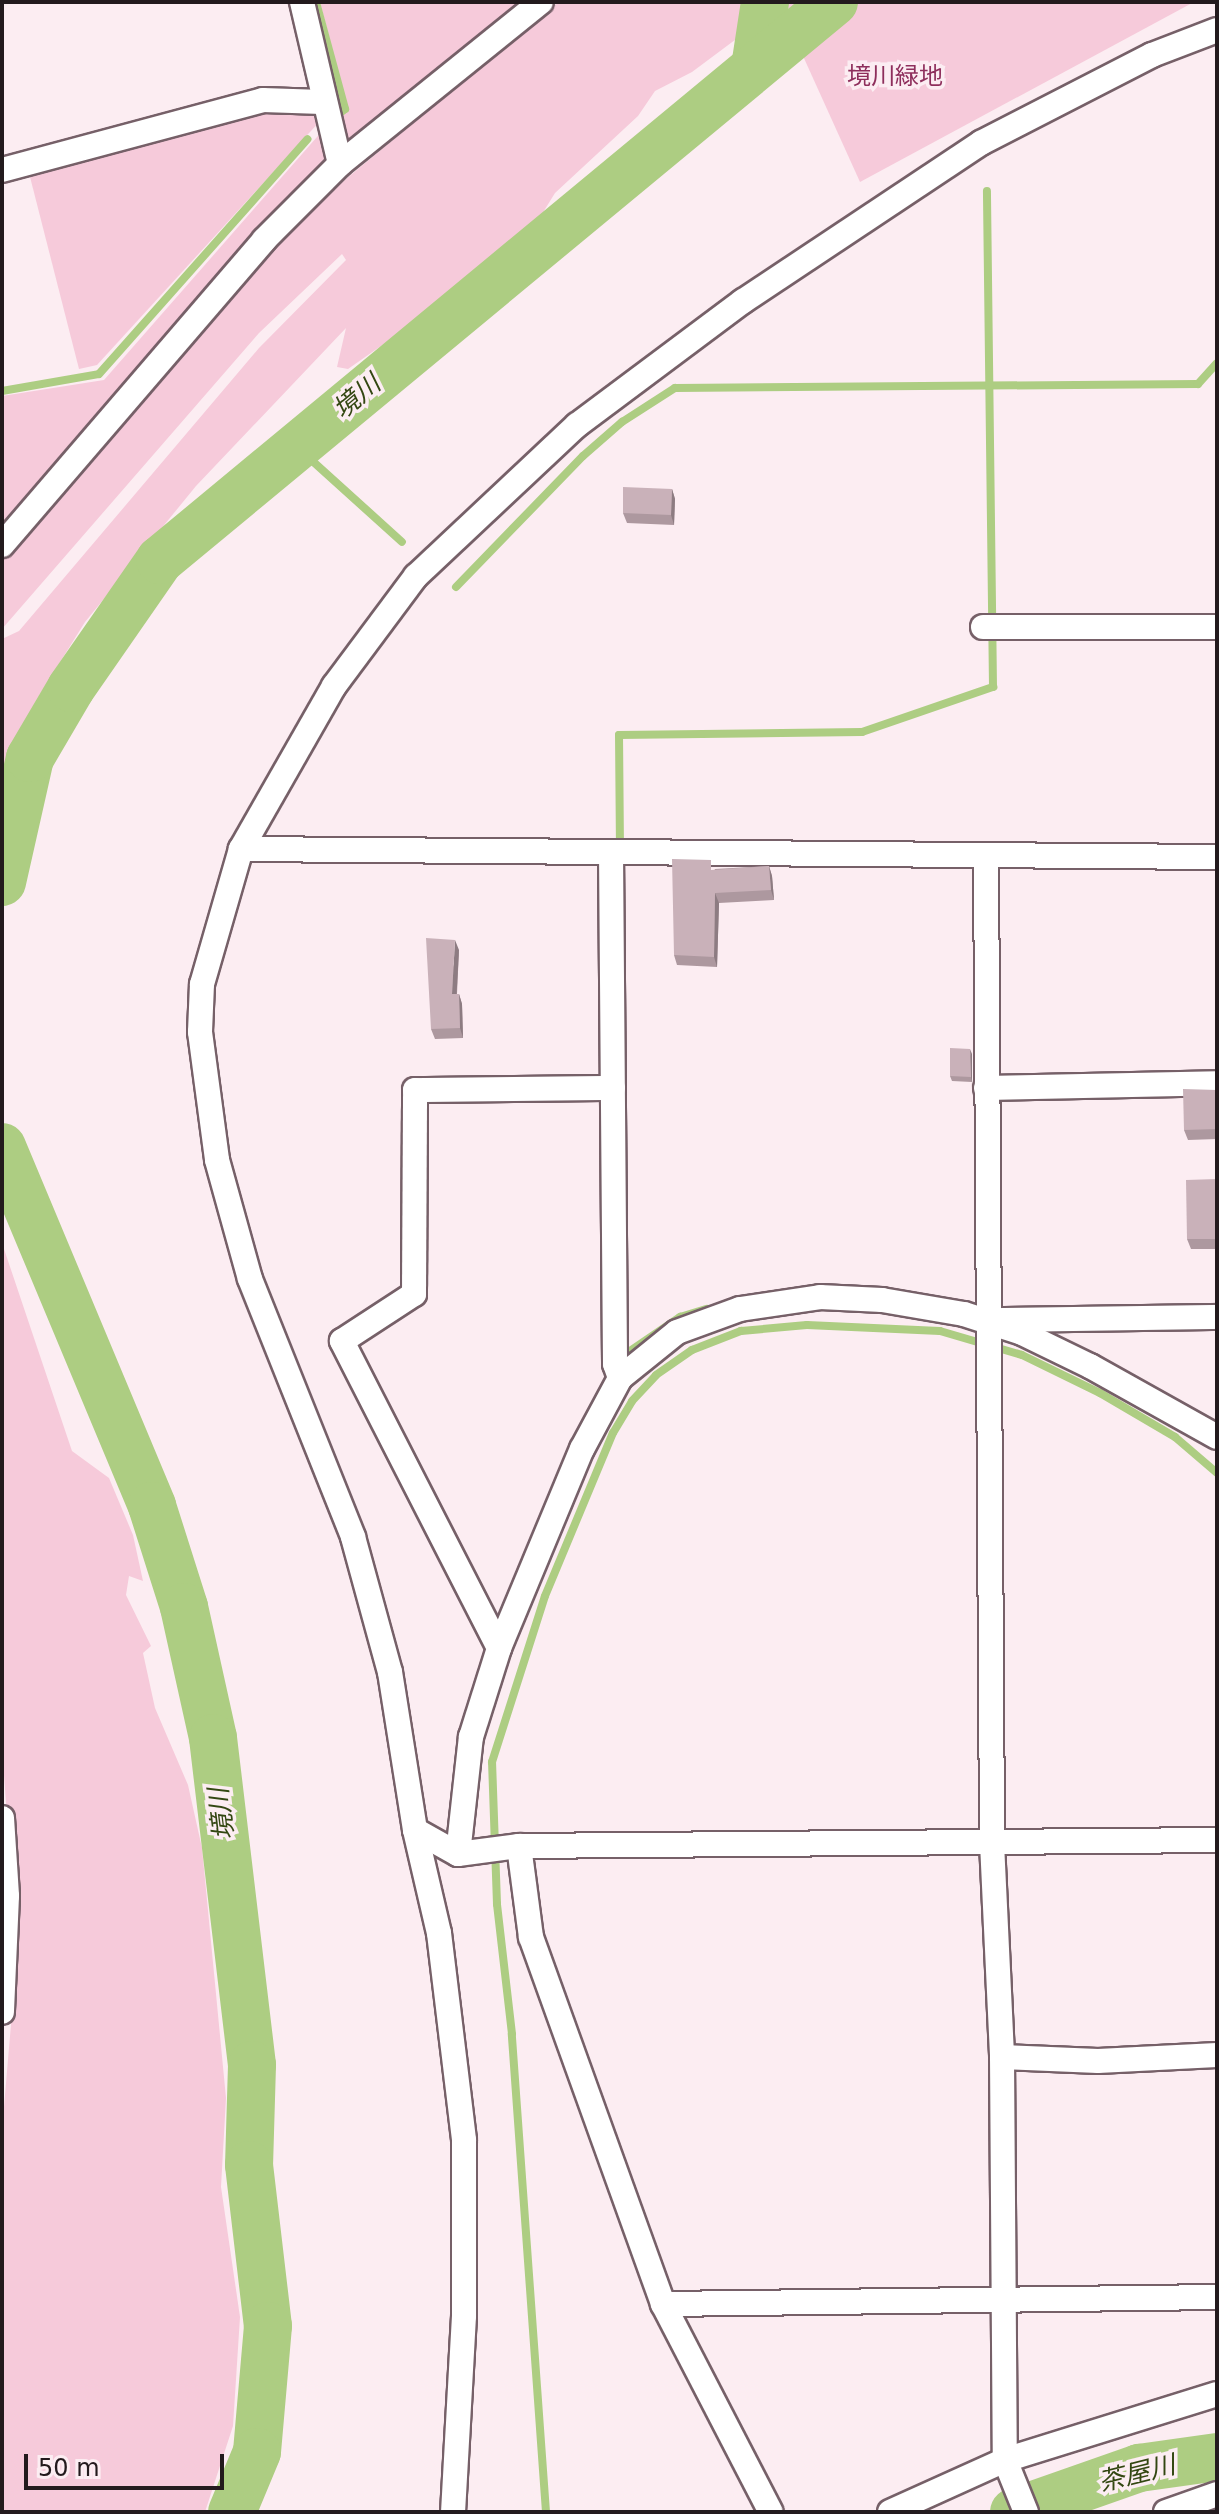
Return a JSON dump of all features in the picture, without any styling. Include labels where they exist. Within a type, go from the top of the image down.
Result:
[{"type":"street","points":[[302,2],[320,64],[322,102],[340,164]]},
{"type":"street","points":[[2,545],[264,240],[340,164],[541,2]]},
{"type":"street","points":[[453,2512],[464,2316],[464,2140],[439,1933],[415,1830],[390,1672],[353,1537],[250,1279],[205,1100],[202,984],[241,849],[334,686],[416,576],[577,425],[743,301],[981,143],[1152,55],[1217,30]]},
{"type":"street","points":[[2,170],[263,100],[322,102]]},
{"type":"street","points":[[983,627],[1217,627]]},
{"type":"street","points":[[241,849],[1217,857]]},
{"type":"street","points":[[611,852],[615,1364],[620,1378]]},
{"type":"street","points":[[986,857],[992,1843],[1002,2057],[1005,2460],[1026,2512]]},
{"type":"street","points":[[986,1088],[1217,1083]]},
{"type":"street","points":[[499,1648],[342,1341],[414,1294],[415,1090],[613,1088]]},
{"type":"street","points":[[458,1854],[471,1737],[499,1648],[582,1449],[620,1378],[677,1332],[777,1301],[882,1300],[989,1320],[1217,1317]]},
{"type":"street","points":[[989,1320],[1090,1366],[1217,1437]]},
{"type":"street","points":[[2,1818],[7,1896],[2,2012]]},
{"type":"street","points":[[415,1830],[458,1854],[519,1846],[1217,1840]]},
{"type":"street","points":[[519,1846],[531,1937],[663,2304],[771,2512]]},
{"type":"street","points":[[1002,2057],[1098,2061],[1217,2055]]},
{"type":"street","points":[[663,2304],[1217,2297]]},
{"type":"street","points":[[890,2512],[1005,2460],[1217,2394]]},
{"type":"street","points":[[1166,2512],[1217,2494]]},
{"type":"green space","points":[[320,2],[526,2],[358,144],[343,141],[337,120],[348,110]]},
{"type":"green space","points":[[559,2],[755,2],[751,28],[692,72],[655,91],[638,116],[555,193],[521,248],[348,369],[337,367],[346,328],[196,486],[85,622],[37,699],[2,773],[2,639],[19,631],[259,348],[346,260],[342,254],[259,333],[2,629],[2,562],[167,363],[305,213]]},
{"type":"green space","name":"境川緑地","points":[[780,2],[1194,2],[860,182],[779,3]]},
{"type":"green space","points":[[267,105],[306,107],[321,120],[97,365],[79,369],[28,169]]},
{"type":"green space","points":[[324,129],[328,164],[2,532],[2,396],[104,380]]},
{"type":"green space","points":[[2,1243],[72,1451],[109,1478],[133,1535],[143,1581],[129,1576],[126,1595],[151,1646],[143,1653],[155,1708],[188,1785],[202,1848],[226,2098],[221,2187],[240,2317],[233,2426],[205,2512],[2,2512],[2,2130],[17,1954],[2,1748]]},
{"type":"building","points":[[623,487],[672,489],[671,515],[623,513]]},
{"type":"building","points":[[672,859],[711,860],[711,870],[769,866],[771,890],[715,893],[714,957],[674,955]]},
{"type":"building","points":[[426,938],[455,940],[452,994],[459,994],[460,1028],[431,1029]]},
{"type":"building","points":[[950,1048],[970,1049],[971,1077],[950,1076]]},
{"type":"building","points":[[1183,1089],[1217,1090],[1217,1129],[1184,1130]]},
{"type":"building","points":[[1217,1179],[1217,1239],[1187,1239],[1186,1180]]},
{"type":"waterway","points":[[316,2],[345,109],[341,112]]},
{"type":"waterway","points":[[756,61],[765,2]]},
{"type":"waterway","name":"境川","points":[[2,882],[30,758],[71,688],[160,560],[834,2]]},
{"type":"waterway","points":[[2,391],[99,374],[308,139]]},
{"type":"waterway","points":[[620,849],[619,735],[862,732],[993,687],[987,191]]},
{"type":"waterway","points":[[456,587],[583,456],[622,422],[675,388],[1198,384],[1217,363]]},
{"type":"waterway","points":[[298,448],[402,542]]},
{"type":"waterway","name":"境川","points":[[2,1147],[152,1506],[184,1607],[213,1738],[252,2065],[249,2165],[268,2326],[257,2452],[232,2512]]},
{"type":"waterway","points":[[624,1355],[680,1317],[707,1309]]},
{"type":"waterway","points":[[546,2512],[512,2034],[497,1904],[492,1762],[545,1596],[613,1433],[632,1401],[656,1375],[692,1350],[741,1331],[807,1325],[940,1331],[1022,1355],[1100,1393],[1175,1437],[1217,1473]]},
{"type":"waterway","name":"茶屋川","points":[[1014,2512],[1139,2468],[1217,2457]]}]
